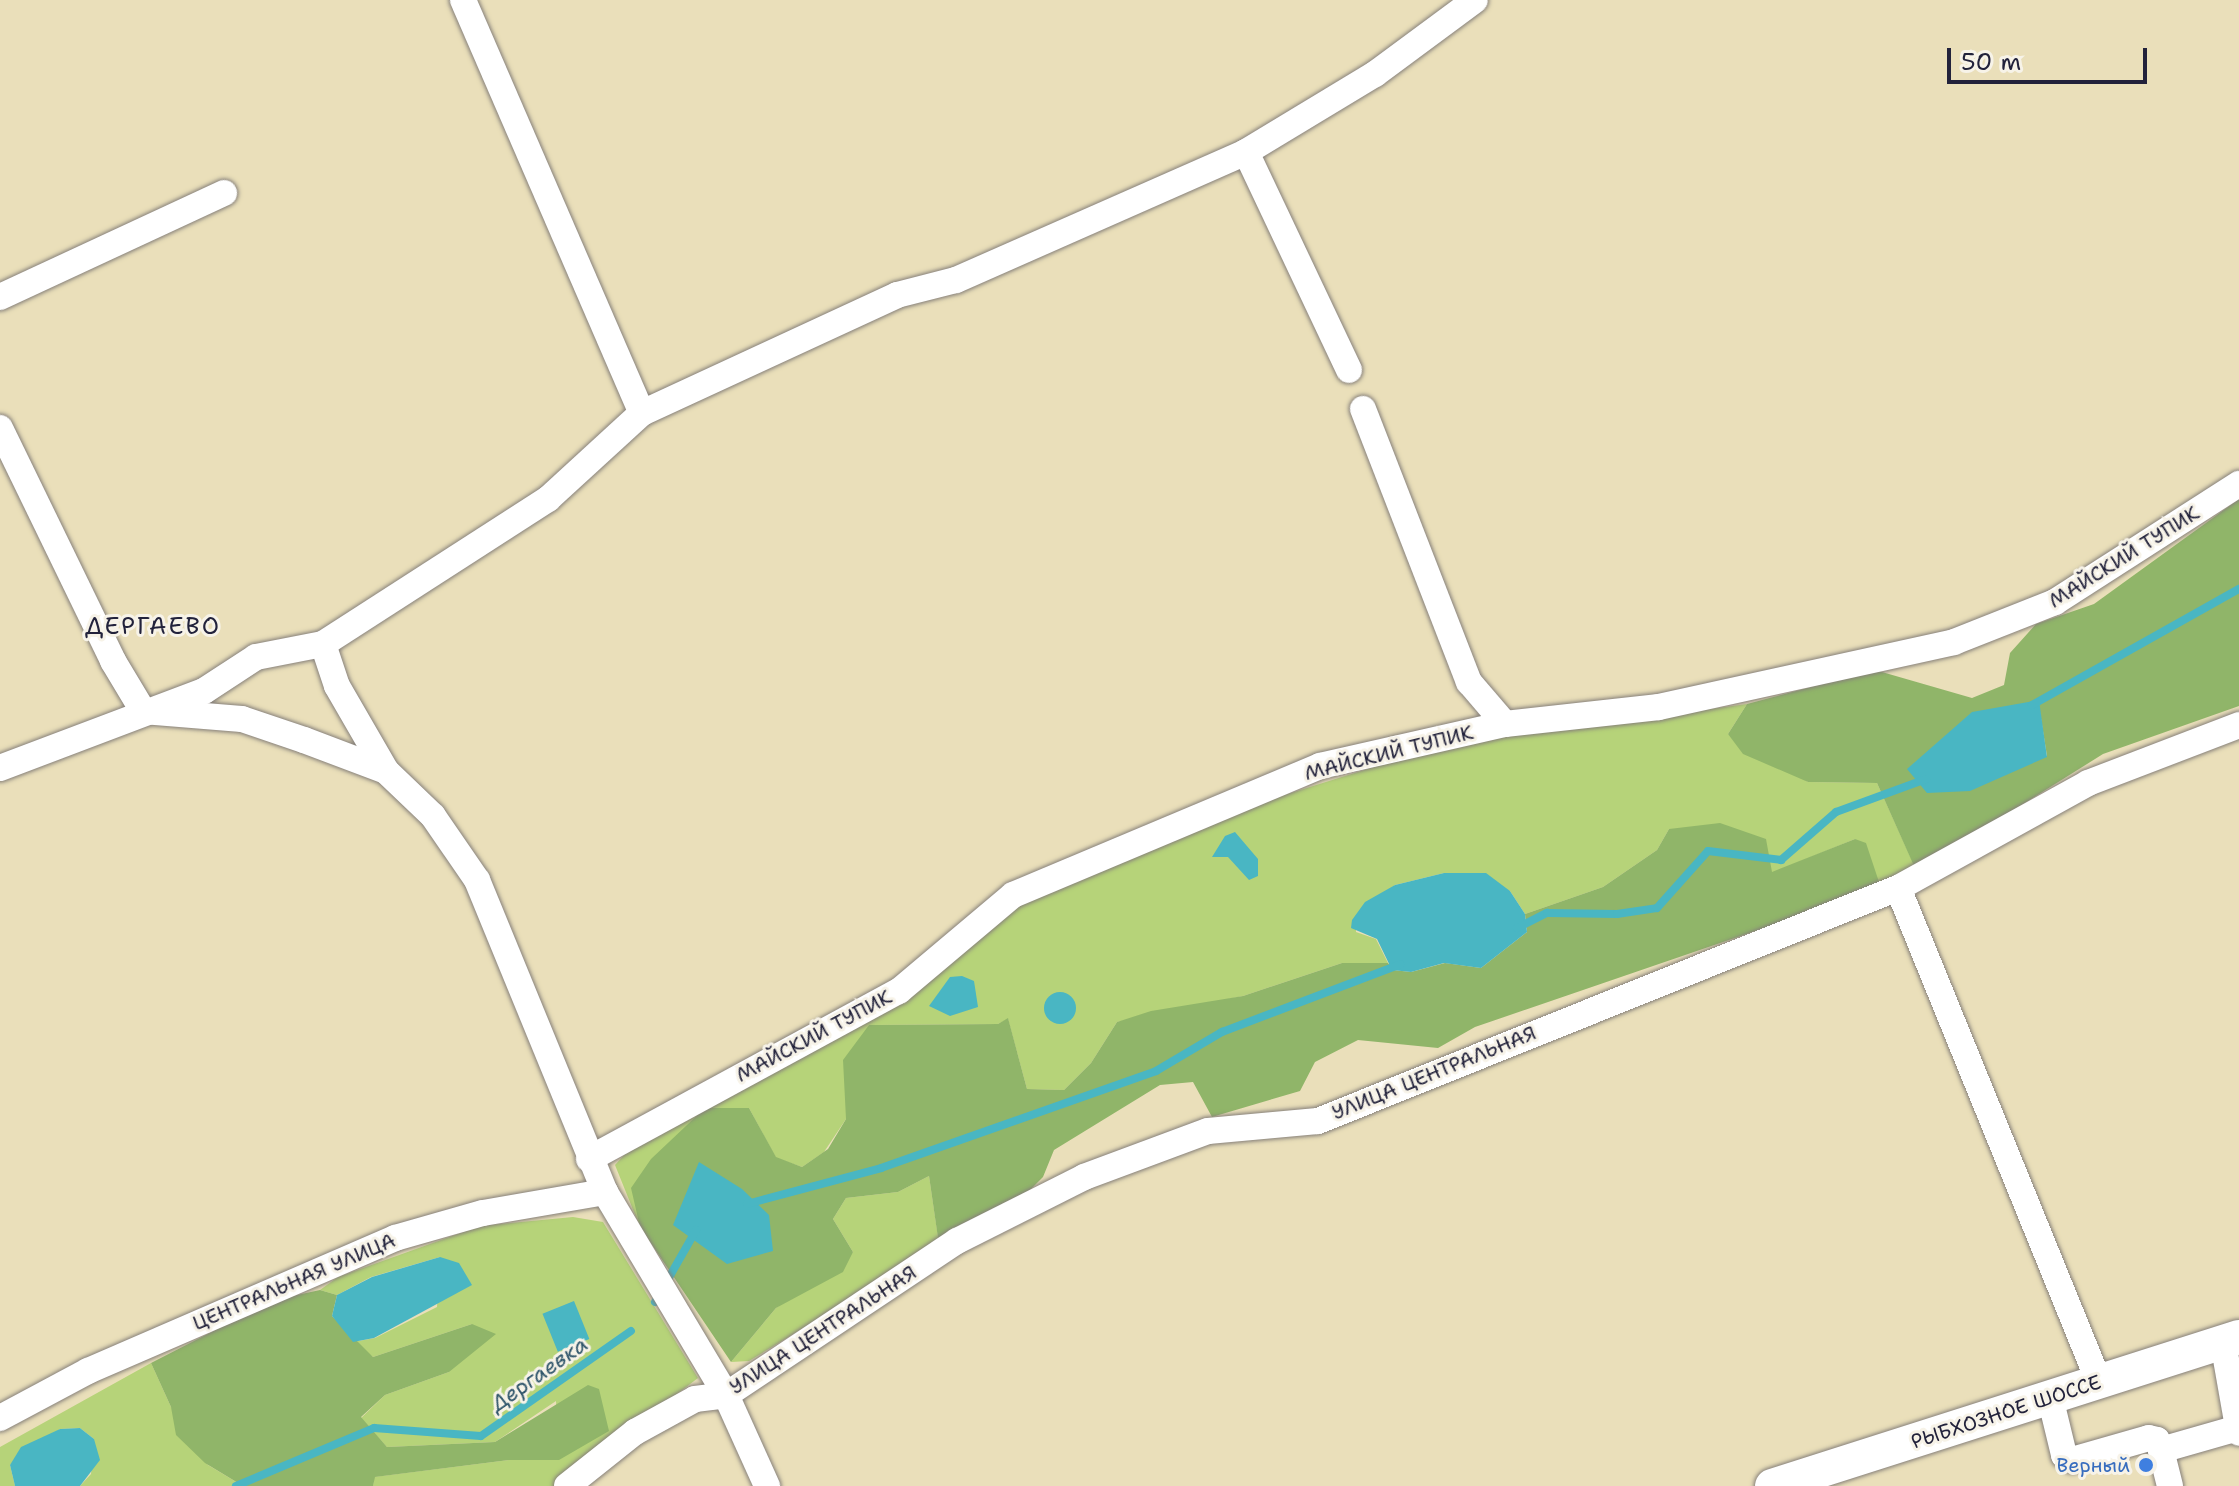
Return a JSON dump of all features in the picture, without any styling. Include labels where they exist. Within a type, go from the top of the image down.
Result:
[{"type":"main road","name":"РЫБХОЗНОЕ ШОССЕ","points":[[1772,1486],[2231,1339]]},
{"type":"street","points":[[463,0],[642,413]]},
{"type":"street","points":[[0,768],[143,711],[204,691],[256,657],[323,644],[548,499],[642,413],[897,295],[956,280],[1246,152],[1375,74],[1475,0]]},
{"type":"street","points":[[1246,152],[1349,370]]},
{"type":"street","points":[[0,297],[224,193]]},
{"type":"street","points":[[1363,409],[1469,682],[1505,724]]},
{"type":"street","points":[[0,428],[113,661],[143,711]]},
{"type":"street","name":"МАЙСКИЙ ТУПИК","points":[[589,1159],[899,991],[1013,895],[1320,766],[1505,724],[1659,707],[1954,642],[2055,602],[2239,484]]},
{"type":"street","points":[[323,644],[337,686],[386,771],[433,816],[477,880],[589,1159],[631,1237],[726,1395],[767,1486]]},
{"type":"street","points":[[143,711],[242,719],[386,771]]},
{"type":"street","name":"УЛИЦА ЦЕНТРАЛЬНАЯ","points":[[567,1486],[635,1432],[695,1399],[726,1395],[957,1241],[1084,1177],[1208,1131],[1318,1121],[1898,888],[2088,783],[2239,725]]},
{"type":"street","points":[[1898,888],[2099,1382]]},
{"type":"street","name":"ЦЕНТРАЛЬНАЯ УЛИЦА","points":[[0,1418],[88,1371],[395,1238],[526,1203],[605,1192]]},
{"type":"street","points":[[2161,1450],[2239,1431],[2231,1339]]},
{"type":"street","points":[[2050,1397],[2064,1455],[2072,1460],[2149,1438],[2157,1440],[2170,1486]]},
{"type":"green space","points":[[2239,499],[2239,706],[2103,754],[1945,853],[1914,866],[1877,783],[1808,782],[1743,754],[1728,734],[1747,704],[1875,670],[1972,698],[2004,685],[2010,653],[2036,624],[2094,604]],"holes":[[[2038,700],[2047,756],[2027,761]]]},
{"type":"green space","points":[[1747,704],[1728,734],[1808,782],[1877,783],[1914,865],[1881,888],[1855,839],[1772,873],[1669,829],[1657,850],[1603,887],[1525,914],[1510,891],[1444,873],[1395,885],[1356,916],[1356,932],[1376,939],[1388,963],[1342,963],[1243,996],[1117,1022],[1091,1063],[1064,1090],[1027,1089],[1008,1019],[998,1024],[869,1025],[846,1119],[824,1152],[802,1167],[776,1158],[749,1108],[640,1227],[615,1165],[635,1143],[1018,901],[1262,802],[1444,745]]},
{"type":"green space","points":[[1720,823],[1766,839],[1772,872],[1855,839],[1866,843],[1881,888],[1475,1027],[1438,1048],[1358,1040],[1315,1062],[1300,1091],[1212,1117],[1193,1082],[1160,1085],[1054,1150],[1043,1177],[1016,1204],[947,1241],[938,1238],[929,1176],[898,1192],[846,1198],[833,1219],[853,1252],[843,1272],[776,1308],[731,1362],[640,1227],[631,1188],[651,1159],[705,1108],[749,1108],[776,1157],[802,1167],[828,1149],[846,1119],[843,1060],[869,1025],[998,1024],[1008,1018],[1027,1089],[1064,1090],[1091,1063],[1117,1022],[1151,1011],[1243,996],[1342,963],[1388,963],[1393,970],[1411,972],[1445,963],[1481,968],[1527,932],[1525,914],[1603,887],[1657,850],[1669,829]]},
{"type":"green space","points":[[929,1176],[938,1237],[947,1241],[749,1361],[731,1362],[776,1308],[853,1252],[833,1219],[846,1198],[898,1192]]},
{"type":"green space","points":[[573,1217],[603,1222],[698,1378],[556,1486],[373,1486],[374,1477],[509,1460],[559,1460],[556,1401],[495,1442],[387,1447],[361,1418],[385,1395],[449,1372],[472,1324],[373,1357],[353,1342],[375,1338],[437,1307],[440,1257],[371,1277],[337,1295],[320,1290],[338,1277],[480,1226]]},
{"type":"green space","points":[[320,1290],[337,1295],[332,1316],[373,1357],[472,1324],[496,1334],[449,1372],[385,1395],[361,1417],[387,1447],[495,1442],[588,1385],[599,1389],[609,1431],[559,1460],[509,1460],[375,1477],[373,1486],[243,1486],[205,1463],[176,1435],[171,1407],[151,1363],[274,1300]]},
{"type":"green space","points":[[151,1363],[171,1407],[208,1465],[243,1486],[80,1486],[91,1474],[94,1439],[80,1428],[60,1429],[10,1465],[15,1486],[0,1486],[0,1447]]},
{"type":"water","points":[[2039,700],[2047,757],[1970,791],[1927,793],[1907,769],[1972,712]]},
{"type":"water","points":[[1235,832],[1258,859],[1258,876],[1249,880],[1228,857],[1212,857],[1225,836]]},
{"type":"water","points":[[1444,873],[1486,873],[1510,891],[1525,914],[1527,932],[1481,968],[1444,963],[1411,972],[1392,970],[1377,939],[1351,928],[1352,920],[1365,902],[1395,885]]},
{"type":"water","points":[[962,976],[974,981],[978,1007],[950,1016],[929,1006],[950,977]]},
{"type":"water","points":[[1060,992],[1071,997],[1076,1008],[1071,1019],[1060,1024],[1049,1019],[1044,1008],[1049,997]]},
{"type":"water","points":[[699,1162],[742,1189],[769,1215],[773,1251],[727,1264],[673,1225]]},
{"type":"water","points":[[440,1257],[459,1263],[472,1285],[374,1338],[353,1342],[332,1316],[337,1295],[372,1277]]},
{"type":"water","points":[[574,1301],[589,1339],[558,1352],[542,1314]]},
{"type":"water","points":[[80,1428],[94,1439],[100,1460],[80,1486],[15,1486],[10,1465],[21,1447],[60,1429]]},
{"type":"waterway","points":[[2032,705],[2239,589]]},
{"type":"waterway","points":[[1517,928],[1547,913],[1617,914],[1657,908],[1708,851],[1781,860],[1836,812],[1926,779]]},
{"type":"waterway","points":[[747,1204],[881,1168],[1156,1071],[1222,1032],[1401,964]]},
{"type":"waterway","name":"Дергаевка","points":[[655,1302],[696,1230]]},
{"type":"waterway","name":"Дергаевка","points":[[236,1486],[374,1428],[481,1436],[631,1331]]},
{"type":"place","name":"Верный","points":[[2146,1465]]},
{"type":"district","name":"ДЕРГАЕВО","points":[[153,627]]}]
